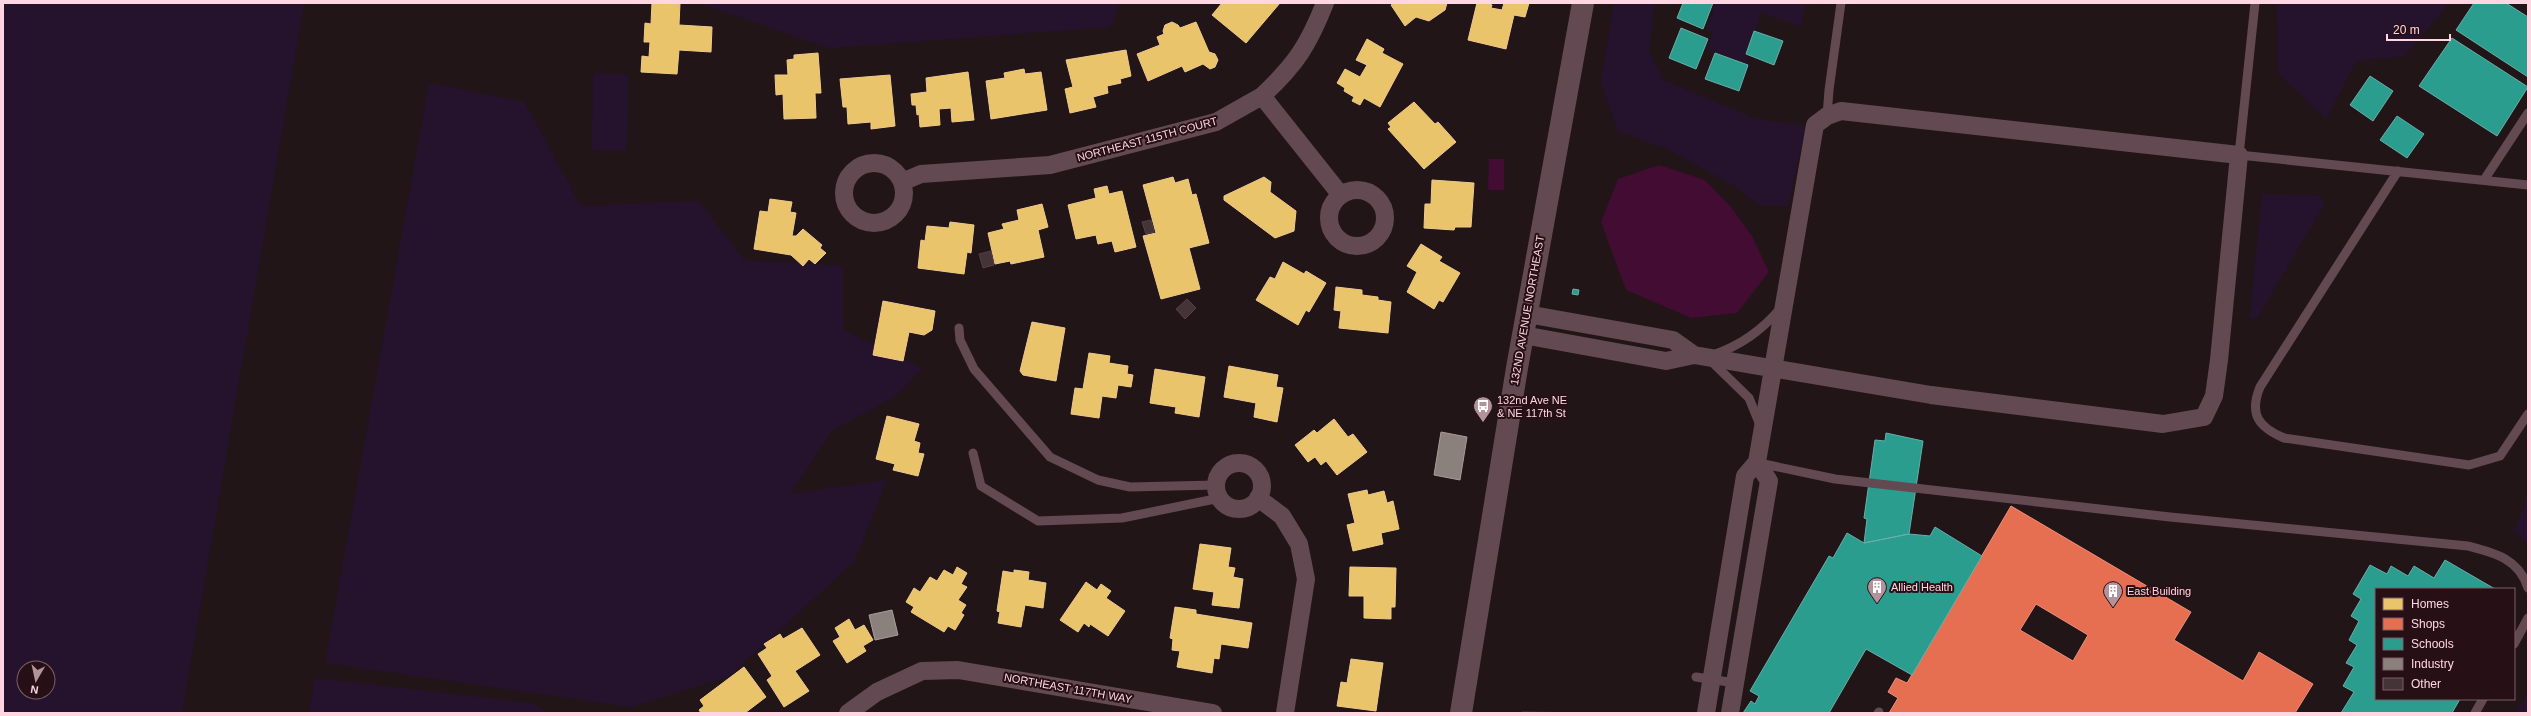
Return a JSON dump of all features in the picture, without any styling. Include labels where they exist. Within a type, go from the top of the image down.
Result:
[{"type":"street","name":"NORTHEAST 115TH COURT","points":[[902,182],[921,174],[1050,165],[1216,122],[1262,96],[1287,72],[1310,39],[1325,3]]},
{"type":"street","name":"132ND AVENUE NORTHEAST","points":[[1461,713],[1526,314],[1583,3]]},
{"type":"street","points":[[1262,96],[1340,194]]},
{"type":"street","points":[[1523,335],[1666,361],[1700,356],[1772,369],[1931,395],[2162,424],[2204,417],[2214,396],[2219,360],[2239,155],[1858,112],[1841,111],[1828,116],[1815,126],[1772,369],[1757,462],[1745,476],[1704,678],[1706,713]]},
{"type":"street","points":[[1526,314],[1673,340],[1700,356]]},
{"type":"street","points":[[1730,713],[1769,481],[1757,462]]},
{"type":"street","points":[[1244,463],[1258,473],[1262,481],[1258,498],[1247,506],[1234,508],[1218,492],[1220,473],[1226,467],[1244,463]]},
{"type":"street","points":[[1258,498],[1282,516],[1299,544],[1306,579],[1285,713]]},
{"type":"street","name":"NORTHEAST 117TH WAY","points":[[848,713],[877,692],[922,671],[958,670],[1213,713]]},
{"type":"lane","points":[[1828,116],[1829,90],[1841,3]]},
{"type":"lane","points":[[2255,3],[2239,155],[2528,185]]},
{"type":"lane","points":[[2484,180],[2528,113]]},
{"type":"lane","points":[[2398,171],[2260,387],[2255,399],[2259,422],[2267,431],[2284,438],[2469,465],[2500,456],[2528,414]]},
{"type":"lane","points":[[1700,356],[1733,348],[1764,327],[1784,305]]},
{"type":"lane","points":[[959,328],[960,340],[974,369],[1050,457],[1098,480],[1130,487],[1218,492]]},
{"type":"lane","points":[[1700,356],[1732,379],[1749,398],[1762,432]]},
{"type":"lane","points":[[973,453],[981,486],[1038,521],[1122,518],[1218,492]]},
{"type":"lane","points":[[1757,462],[1786,470],[1835,479],[2170,517],[2468,546],[2500,555],[2524,575],[2528,588]]},
{"type":"lane","points":[[2515,642],[2528,618]]},
{"type":"lane","points":[[1704,678],[1735,683]]},
{"type":"lane","points":[[2475,713],[2482,700]]},
{"type":"shaded area","points":[[3,3],[304,3],[182,713],[3,713]]},
{"type":"shaded area","points":[[699,3],[1120,3],[1110,27],[829,48]]},
{"type":"shaded area","points":[[1614,3],[1655,3],[1649,51],[1663,80],[1756,119],[1806,126],[1788,206],[1759,205],[1733,185],[1669,150],[1618,131],[1601,82]]},
{"type":"shaded area","points":[[1716,3],[1805,3],[1801,27],[1761,12],[1746,56],[1749,64],[1707,50],[1713,32],[1706,30]]},
{"type":"shaded area","points":[[2277,3],[2449,3],[2405,56],[2356,61],[2326,119],[2278,73]]},
{"type":"shaded area","points":[[593,73],[628,74],[627,150],[592,150]]},
{"type":"shaded area","points":[[429,83],[524,102],[581,206],[699,201],[744,260],[843,266],[843,330],[922,368],[896,396],[831,431],[791,494],[887,480],[854,562],[728,677],[631,707],[325,663]]},
{"type":"shaded area","points":[[1489,159],[1504,159],[1504,190],[1488,190]]},
{"type":"shaded area","points":[[1659,165],[1705,180],[1731,207],[1752,236],[1769,272],[1737,313],[1691,318],[1626,290],[1601,222],[1618,179]]},
{"type":"shaded area","points":[[2262,194],[2321,196],[2324,205],[2257,318],[2250,318]]},
{"type":"shaded area","points":[[2528,497],[2528,544],[2514,531]]},
{"type":"shaded area","points":[[315,678],[532,703],[549,713],[309,713]]},
{"type":"shaded area","points":[[2528,692],[2528,713],[2516,713]]},
{"type":"building: Homes","points":[[652,3],[680,3],[679,25],[712,27],[711,52],[679,50],[677,74],[641,72],[642,56],[649,57],[650,42],[644,42],[645,23],[651,24]]},
{"type":"building: Homes","points":[[1222,3],[1280,3],[1246,43],[1212,15]]},
{"type":"building: Homes","points":[[1394,3],[1447,3],[1445,10],[1429,21],[1416,17],[1405,26],[1391,5]]},
{"type":"building: Homes","points":[[1477,3],[1486,3],[1492,5],[1491,8],[1502,10],[1504,3],[1529,3],[1525,17],[1514,15],[1506,49],[1468,40]]},
{"type":"building: Homes","points":[[1172,22],[1180,28],[1196,22],[1209,52],[1215,54],[1218,60],[1215,67],[1210,69],[1203,64],[1185,72],[1182,66],[1148,81],[1137,54],[1160,45],[1157,37],[1164,34],[1163,31],[1165,25]]},
{"type":"building: Homes","points":[[1367,39],[1384,49],[1382,53],[1403,64],[1380,107],[1364,98],[1360,105],[1352,101],[1354,97],[1344,91],[1345,88],[1337,83],[1345,69],[1360,77],[1367,65],[1356,60]]},
{"type":"building: Homes","points":[[1126,50],[1131,76],[1120,79],[1121,83],[1107,86],[1108,93],[1093,97],[1096,107],[1070,113],[1065,89],[1073,87],[1066,60]]},
{"type":"building: Homes","points":[[818,53],[821,93],[815,93],[816,118],[784,119],[783,94],[776,95],[775,75],[788,75],[787,60],[794,59],[794,55]]},
{"type":"building: Homes","points":[[1024,69],[1025,74],[1041,72],[1047,110],[991,119],[986,81],[1005,78],[1004,73]]},
{"type":"building: Homes","points":[[968,72],[974,120],[952,122],[951,108],[939,109],[940,125],[920,127],[919,114],[917,115],[916,105],[912,105],[911,94],[927,92],[926,78]]},
{"type":"building: Homes","points":[[890,75],[895,126],[871,129],[871,122],[848,124],[847,107],[843,107],[840,79]]},
{"type":"building: Homes","points":[[1414,102],[1435,124],[1438,122],[1456,142],[1424,169],[1388,129],[1391,127],[1388,123]]},
{"type":"building: Homes","points":[[1173,177],[1175,183],[1188,179],[1192,195],[1196,194],[1209,243],[1189,248],[1200,289],[1161,299],[1143,236],[1156,233],[1143,185]]},
{"type":"building: Homes","points":[[1264,177],[1271,182],[1270,192],[1296,211],[1294,231],[1275,238],[1224,200],[1224,196]]},
{"type":"building: Homes","points":[[1432,180],[1474,183],[1471,227],[1455,227],[1454,230],[1424,228],[1425,204],[1431,204]]},
{"type":"building: Homes","points":[[1107,186],[1109,194],[1122,191],[1136,247],[1115,252],[1112,241],[1098,244],[1096,235],[1076,239],[1068,205],[1096,198],[1094,189]]},
{"type":"building: Homes","points":[[770,199],[792,202],[790,212],[796,213],[792,236],[796,236],[803,229],[822,245],[820,248],[826,253],[815,264],[809,259],[803,266],[791,255],[754,249],[760,211],[768,212]]},
{"type":"building: Homes","points":[[1042,204],[1048,227],[1038,230],[1044,257],[1011,264],[1010,261],[995,264],[988,233],[1004,229],[1002,224],[1019,220],[1017,210]]},
{"type":"building: Homes","points":[[950,222],[974,225],[971,253],[967,252],[964,274],[918,268],[921,240],[925,241],[927,226],[949,228]]},
{"type":"building: Homes","points":[[1421,244],[1442,257],[1439,261],[1460,273],[1443,302],[1439,300],[1434,309],[1407,292],[1417,272],[1407,266]]},
{"type":"building: Homes","points":[[1283,262],[1304,274],[1306,271],[1326,283],[1309,312],[1306,310],[1298,325],[1256,300],[1270,277],[1275,279]]},
{"type":"building: Homes","points":[[1336,287],[1362,290],[1362,295],[1378,297],[1378,300],[1391,302],[1388,333],[1339,328],[1341,311],[1334,310]]},
{"type":"building: Homes","points":[[883,301],[935,311],[932,330],[924,335],[909,332],[903,361],[873,355]]},
{"type":"building: Homes","points":[[1032,322],[1065,328],[1056,381],[1023,375],[1020,371]]},
{"type":"building: Homes","points":[[1089,353],[1110,356],[1109,363],[1128,366],[1127,374],[1133,375],[1131,387],[1118,385],[1116,398],[1102,396],[1099,418],[1071,414],[1075,388],[1083,389]]},
{"type":"building: Homes","points":[[1229,366],[1278,375],[1276,387],[1283,388],[1277,422],[1254,417],[1256,403],[1224,397]]},
{"type":"building: Homes","points":[[1155,369],[1205,377],[1199,417],[1175,413],[1176,407],[1150,403]]},
{"type":"building: Homes","points":[[887,416],[919,424],[914,441],[920,443],[918,453],[924,454],[918,476],[893,470],[895,464],[876,459]]},
{"type":"building: Homes","points":[[1334,419],[1348,437],[1353,434],[1367,452],[1337,475],[1326,461],[1321,465],[1315,457],[1308,462],[1295,445],[1314,430],[1317,433]]},
{"type":"building: Homes","points":[[1367,490],[1368,495],[1384,491],[1387,503],[1393,501],[1399,529],[1381,533],[1383,544],[1353,551],[1347,525],[1355,523],[1348,494]]},
{"type":"building: Homes","points":[[1200,544],[1231,548],[1228,567],[1235,568],[1233,577],[1243,579],[1239,608],[1212,605],[1214,592],[1193,589]]},
{"type":"building: Homes","points":[[957,567],[967,573],[961,584],[967,587],[958,600],[966,605],[961,613],[964,615],[955,630],[948,626],[944,632],[911,612],[914,607],[906,602],[914,588],[920,592],[930,577],[937,581],[944,570],[953,575]]},
{"type":"building: Homes","points":[[1350,567],[1396,568],[1395,607],[1391,607],[1391,619],[1364,618],[1364,596],[1349,596]]},
{"type":"building: Homes","points":[[1014,570],[1029,572],[1028,580],[1046,583],[1043,608],[1025,605],[1021,627],[998,623],[1000,612],[997,611],[1003,571],[1014,573]]},
{"type":"building: Homes","points":[[1086,582],[1097,590],[1101,584],[1111,591],[1106,598],[1125,611],[1108,636],[1090,624],[1089,627],[1084,623],[1078,632],[1060,620]]},
{"type":"building: Homes","points":[[1175,607],[1196,610],[1196,614],[1252,623],[1248,648],[1221,644],[1219,659],[1214,658],[1212,673],[1177,667],[1180,651],[1172,650],[1173,639],[1170,638]]},
{"type":"building: Homes","points":[[849,619],[855,630],[864,625],[873,640],[863,646],[866,651],[847,663],[833,641],[840,637],[835,628]]},
{"type":"building: Homes","points":[[802,628],[820,655],[795,671],[809,691],[784,707],[767,680],[772,676],[758,654],[767,648],[764,644],[780,634],[783,639]]},
{"type":"building: Homes","points":[[1351,659],[1383,663],[1376,711],[1337,706],[1341,682],[1347,683]]},
{"type":"building: Homes","points":[[744,667],[766,697],[745,713],[701,713],[699,710],[704,706],[700,700]]},
{"type":"building: Shops","name":"East Building","points":[[2011,506],[2191,612],[2174,640],[2243,681],[2259,652],[2313,684],[2295,713],[1889,713],[1898,698],[1888,692],[1896,678],[1907,683]],"holes":[[[2036,604],[2088,635],[2073,661],[2020,630]]]},
{"type":"building: Schools","points":[[1683,3],[1713,3],[1703,29],[1677,18]]},
{"type":"building: Schools","points":[[2474,3],[2506,3],[2528,17],[2528,77],[2456,30]]},
{"type":"building: Schools","points":[[1681,28],[1708,39],[1696,69],[1669,58]]},
{"type":"building: Schools","points":[[1754,31],[1783,41],[1774,65],[1746,54]]},
{"type":"building: Schools","points":[[2452,38],[2528,87],[2497,136],[2419,86]]},
{"type":"building: Schools","points":[[1715,53],[1748,65],[1739,91],[1705,79]]},
{"type":"building: Schools","points":[[2370,76],[2393,91],[2373,121],[2350,105]]},
{"type":"building: Schools","points":[[2397,116],[2424,134],[2407,158],[2380,140]]},
{"type":"building: Schools","points":[[1573,289],[1579,290],[1578,295],[1572,294]]},
{"type":"building: Schools","points":[[1886,433],[1923,441],[1909,534],[1864,543],[1867,519],[1864,518],[1875,440],[1885,441]]},
{"type":"building: Schools","name":"Allied Health","points":[[1935,527],[1982,556],[1912,675],[1866,649],[1829,713],[1743,713],[1751,701],[1755,704],[1759,696],[1750,691],[1829,556],[1833,558],[1847,533],[1864,543],[1909,534],[1930,536]]},
{"type":"building: Schools","points":[[2445,560],[2493,588],[2375,588],[2375,700],[2459,700],[2452,713],[2341,713],[2354,692],[2343,686],[2354,667],[2346,663],[2357,645],[2349,640],[2359,621],[2351,616],[2361,599],[2353,594],[2370,565],[2387,574],[2391,566],[2408,576],[2414,566],[2434,578]]},
{"type":"building: Industry","points":[[1441,432],[1467,437],[1460,480],[1434,475]]},
{"type":"building: Industry","points":[[892,610],[898,635],[875,640],[869,615]]},
{"type":"building: Other","points":[[1151,220],[1154,232],[1146,234],[1142,222]]},
{"type":"building: Other","points":[[991,251],[994,265],[983,268],[979,254]]},
{"type":"building: Other","points":[[1187,299],[1196,308],[1185,319],[1176,309]]},
{"type":"building: Other","points":[[1522,712],[1586,713],[1522,713]]},
{"type":"place","name":"132nd Ave NE & NE 117th St","points":[[1483,423]]},
{"type":"place","name":"Allied Health","points":[[1877,604]]},
{"type":"place","name":"East Building","points":[[2113,608]]}]
